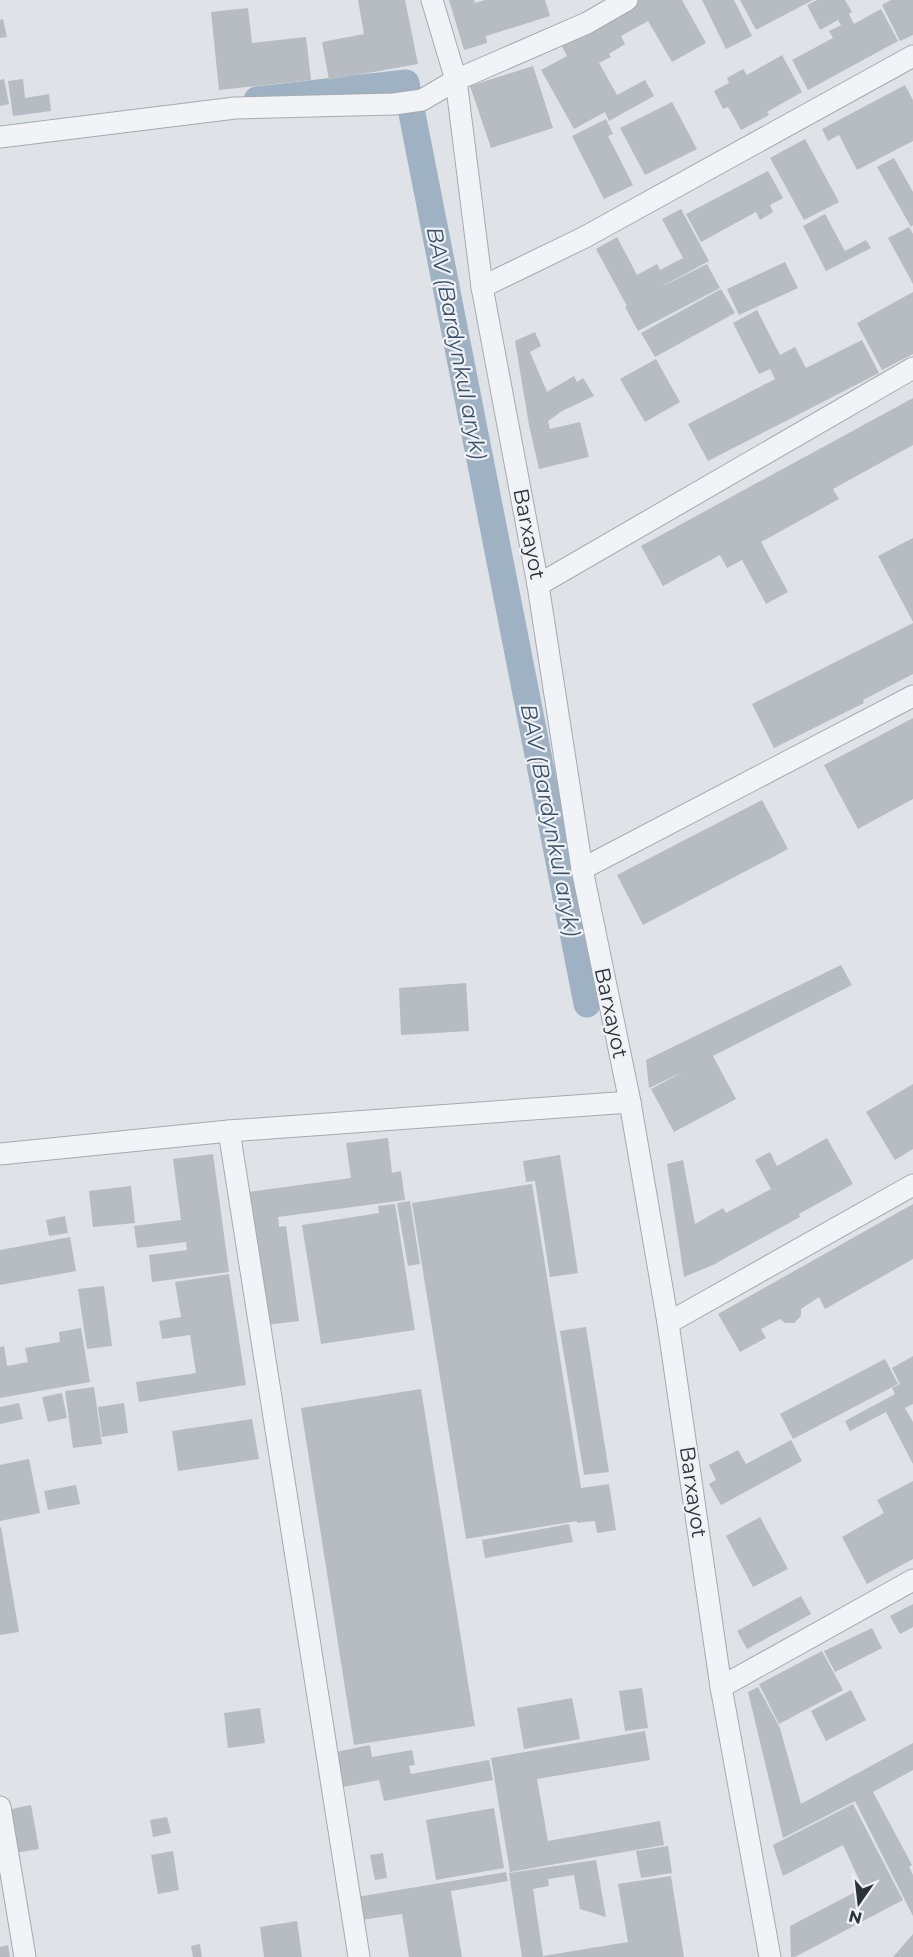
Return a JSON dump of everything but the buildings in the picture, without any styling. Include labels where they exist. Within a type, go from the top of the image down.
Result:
[{"type":"street","name":"Barxayot","points":[[432,0],[456,80],[482,287],[538,585],[582,869],[630,1102],[669,1323],[721,1687],[770,1957]]},
{"type":"street","points":[[0,137],[235,108],[394,104],[422,100],[456,80],[587,23],[627,0]]},
{"type":"street","points":[[482,287],[585,237],[913,56]]},
{"type":"street","points":[[538,585],[913,369]]},
{"type":"street","points":[[582,869],[913,696]]},
{"type":"street","points":[[0,1154],[229,1131],[630,1102]]},
{"type":"street","points":[[229,1131],[359,1957]]},
{"type":"street","points":[[669,1323],[913,1185]]},
{"type":"street","points":[[721,1687],[913,1580]]},
{"type":"street","points":[[0,1807],[25,1957]]},
{"type":"waterway","name":"BAV (Bardynkul aryk)","points":[[257,100],[406,83],[587,1004]]}]
